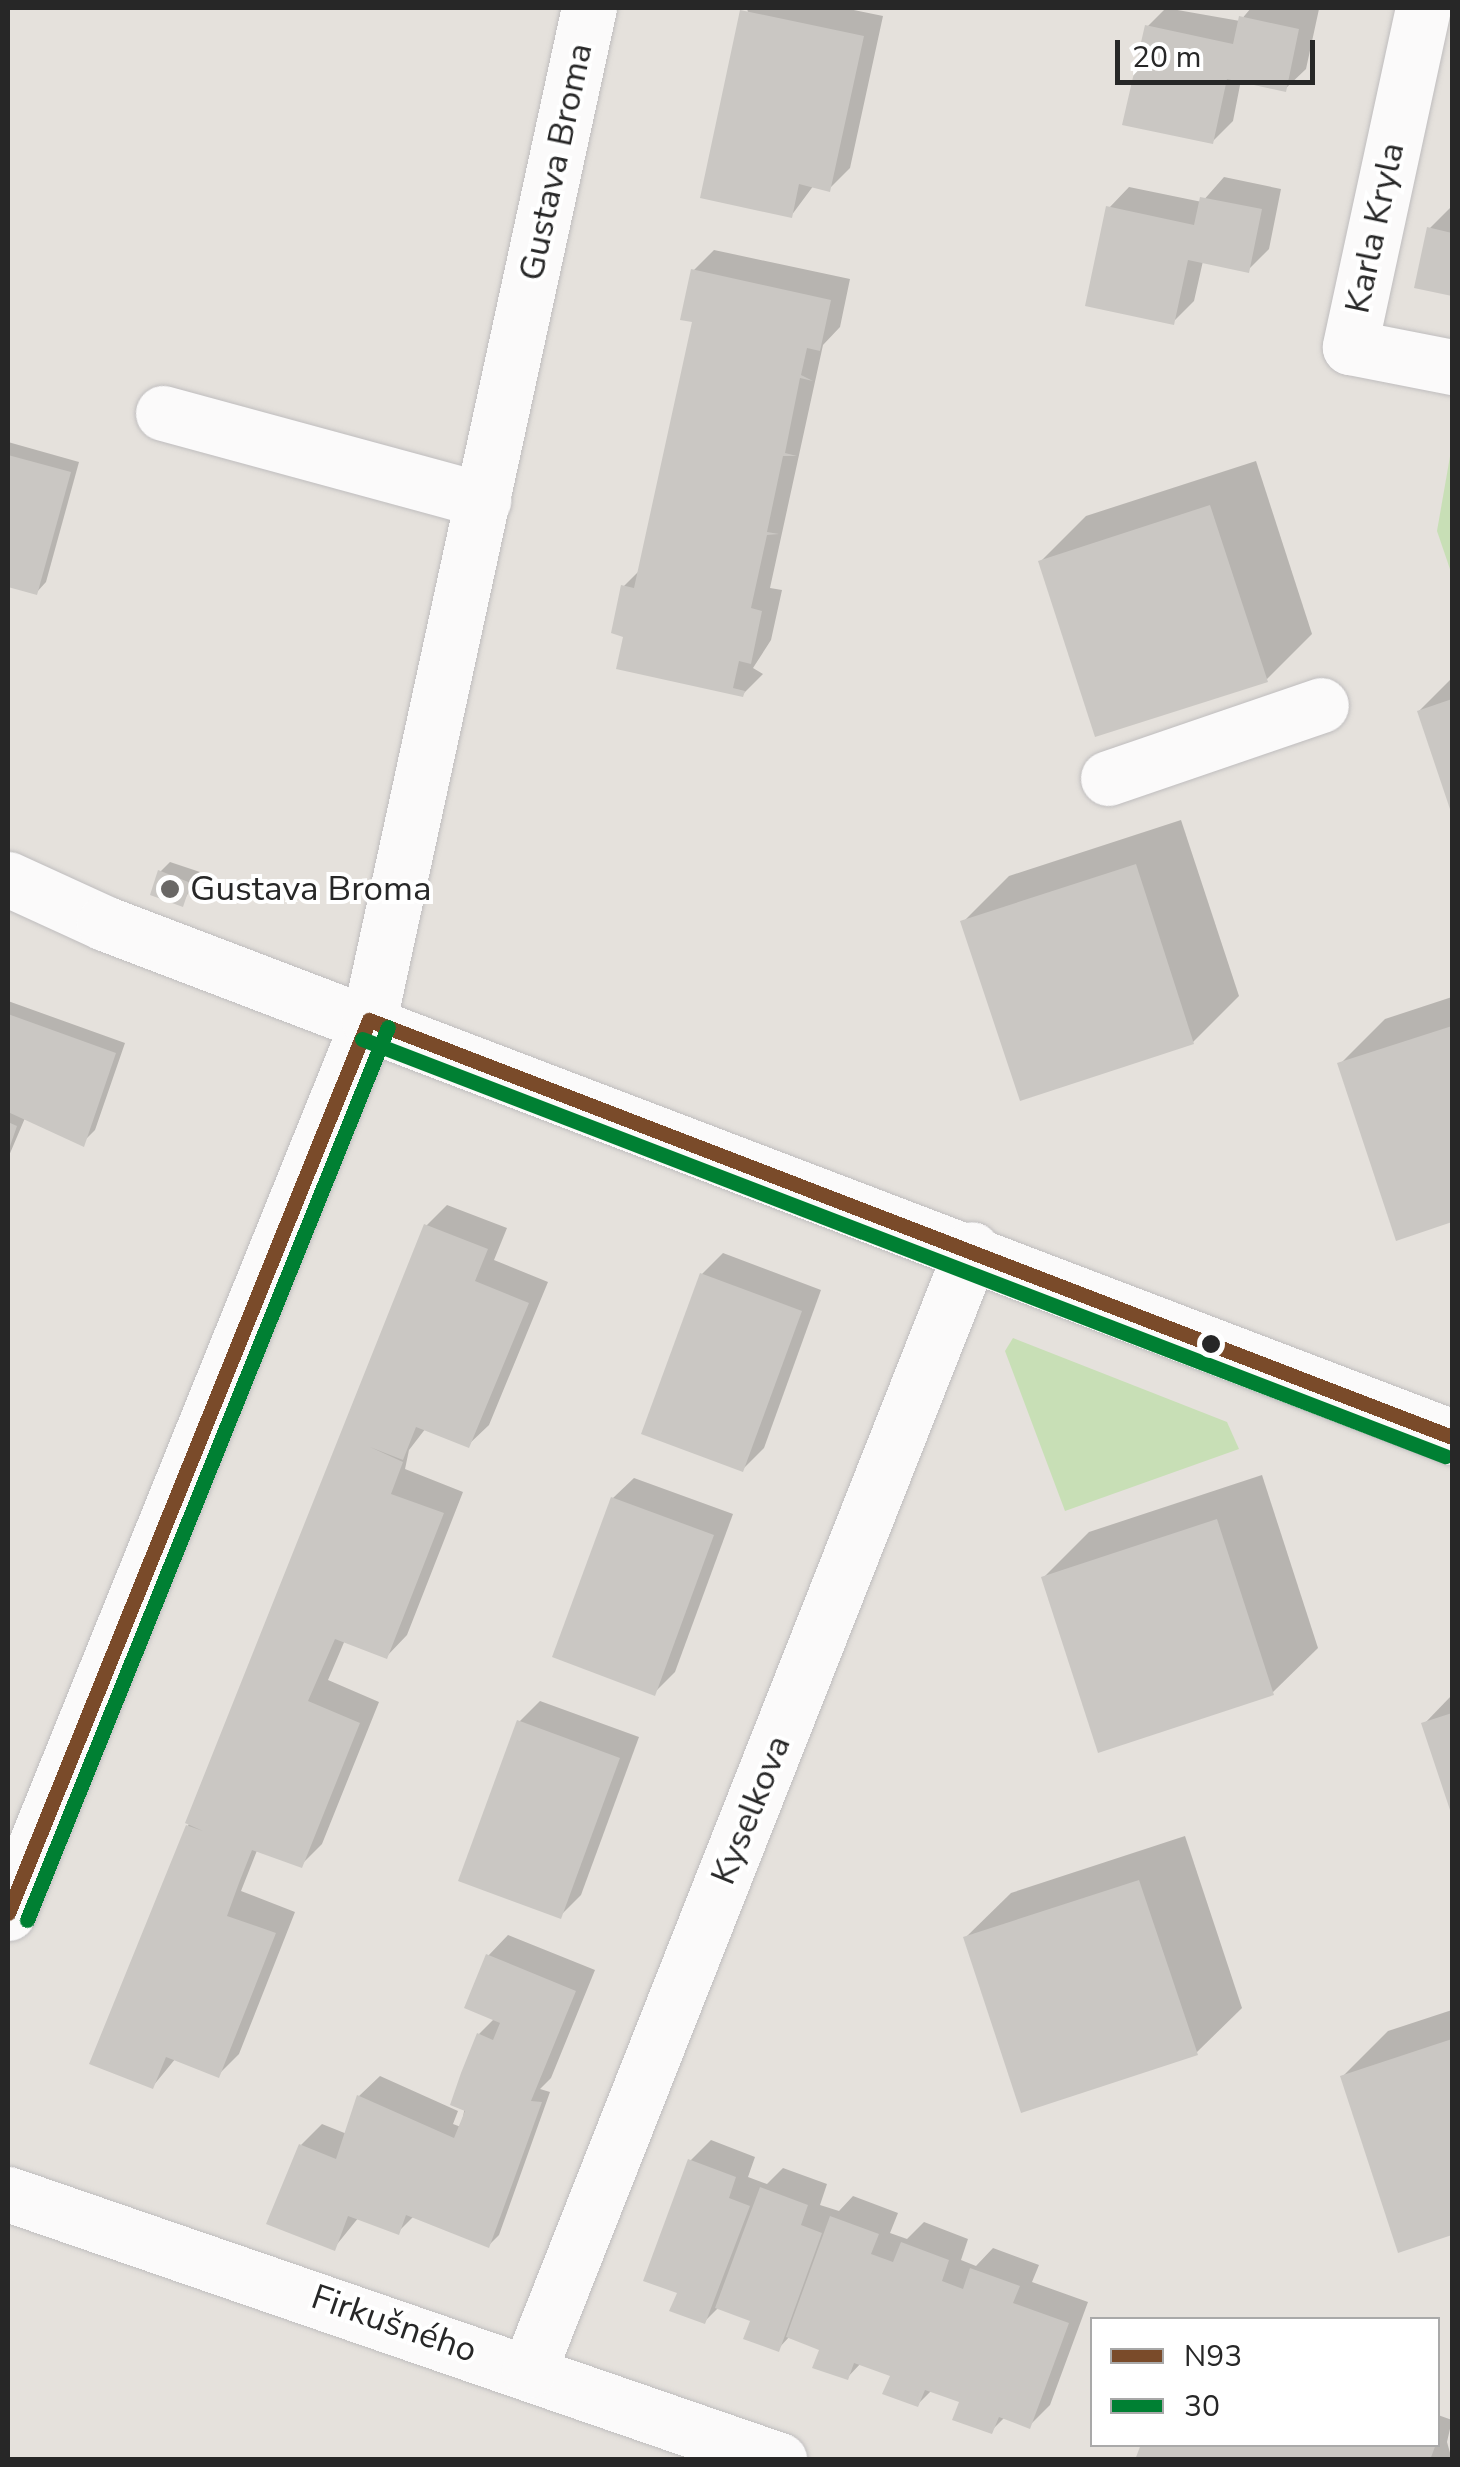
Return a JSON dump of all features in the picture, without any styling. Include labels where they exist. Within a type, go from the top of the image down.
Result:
[{"type":"street","name":"Gustava Broma","points":[[8,1914],[370,1020],[589,8]]},
{"type":"street","name":"Karla Kryla","points":[[1423,8],[1350,347],[1452,367]]},
{"type":"street","points":[[163,413],[482,500]]},
{"type":"street","points":[[1108,778],[1321,705]]},
{"type":"street","points":[[8,879],[104,924],[370,1020],[744,1168],[972,1250],[1452,1438]]},
{"type":"street","name":"Kyselkova","points":[[529,2370],[972,1250]]},
{"type":"street","name":"Firkušného","points":[[8,2194],[529,2370],[779,2460]]},
{"type":"green space","points":[[1452,445],[1452,575],[1437,531]]},
{"type":"green space","points":[[1013,1338],[1227,1422],[1239,1449],[1065,1511],[1005,1351]]},
{"type":"building","points":[[740,10],[864,36],[830,192],[799,184],[792,218],[700,198]]},
{"type":"building","points":[[1239,16],[1299,29],[1286,92],[1227,79],[1213,144],[1122,125],[1145,25],[1233,44]]},
{"type":"building","points":[[1200,197],[1262,209],[1249,273],[1188,260],[1174,325],[1085,306],[1106,206],[1194,225]]},
{"type":"building","points":[[1427,227],[1452,233],[1452,296],[1414,288]]},
{"type":"building","points":[[691,269],[831,300],[820,351],[807,348],[801,375],[813,381],[800,378],[785,453],[797,456],[783,456],[767,532],[779,534],[767,535],[751,608],[762,611],[751,664],[739,661],[733,688],[745,691],[743,697],[616,669],[623,637],[611,633],[621,585],[634,588],[692,322],[680,320]]},
{"type":"building","points":[[8,455],[71,472],[37,595],[8,587]]},
{"type":"building","points":[[1210,505],[1268,682],[1095,737],[1038,561]]},
{"type":"building","points":[[1452,699],[1452,815],[1417,711]]},
{"type":"building","points":[[1136,864],[1194,1044],[1020,1101],[960,921]]},
{"type":"building","name":"Gustava Broma","points":[[158,870],[191,883],[183,907],[150,895]]},
{"type":"building","points":[[8,1014],[116,1053],[84,1147],[8,1112]]},
{"type":"building","points":[[1452,1026],[1452,1222],[1396,1241],[1337,1063]]},
{"type":"building","points":[[8,1122],[17,1126],[8,1152]]},
{"type":"building","points":[[424,1224],[488,1249],[475,1281],[529,1303],[469,1448],[416,1427],[403,1460],[370,1447],[403,1462],[391,1494],[444,1513],[387,1659],[335,1639],[308,1701],[360,1723],[302,1868],[252,1850],[227,1916],[276,1933],[219,2078],[166,2057],[153,2089],[89,2064],[186,1825],[203,1831],[185,1823]]},
{"type":"building","points":[[700,1273],[802,1311],[743,1472],[641,1434]]},
{"type":"building","points":[[611,1497],[714,1535],[655,1696],[552,1657]]},
{"type":"building","points":[[1217,1519],[1274,1695],[1098,1753],[1041,1577]]},
{"type":"building","points":[[1452,1713],[1452,1816],[1421,1723]]},
{"type":"building","points":[[517,1720],[620,1758],[561,1919],[458,1881]]},
{"type":"building","points":[[1139,1880],[1198,2055],[1021,2113],[963,1937]]},
{"type":"building","points":[[486,1954],[576,1991],[531,2101],[542,2102],[489,2248],[406,2215],[399,2235],[348,2216],[335,2251],[266,2224],[299,2144],[336,2159],[357,2095],[454,2138],[465,2111],[450,2105],[477,2033],[493,2040],[500,2023],[464,2008]]},
{"type":"building","points":[[1452,2039],[1452,2235],[1398,2253],[1340,2076]]},
{"type":"building","points":[[688,2159],[736,2177],[729,2198],[750,2206],[705,2324],[669,2311],[677,2293],[643,2281]]},
{"type":"building","points":[[760,2187],[808,2205],[801,2225],[822,2233],[779,2352],[743,2339],[750,2321],[715,2308]]},
{"type":"building","points":[[830,2216],[879,2234],[871,2254],[893,2262],[901,2242],[949,2260],[942,2281],[963,2289],[970,2268],[1020,2286],[1013,2303],[1069,2323],[1030,2429],[999,2417],[992,2434],[952,2420],[959,2402],[925,2390],[918,2407],[882,2394],[890,2376],[854,2363],[848,2380],[812,2368],[819,2350],[786,2337]]},
{"type":"building","points":[[1140,2447],[1435,2447],[1430,2460],[1135,2460]]},
{"type":"transit line","name":"N93","points":[[369,1020],[1452,1437]]},
{"type":"transit line","name":"N93","points":[[8,1913],[369,1020]]},
{"type":"transit line","name":"30","points":[[27,1920],[388,1027]]},
{"type":"transit line","name":"30","points":[[362,1039],[1445,1456]]},
{"type":"place","name":"Gustava Broma","points":[[170,889]]}]
